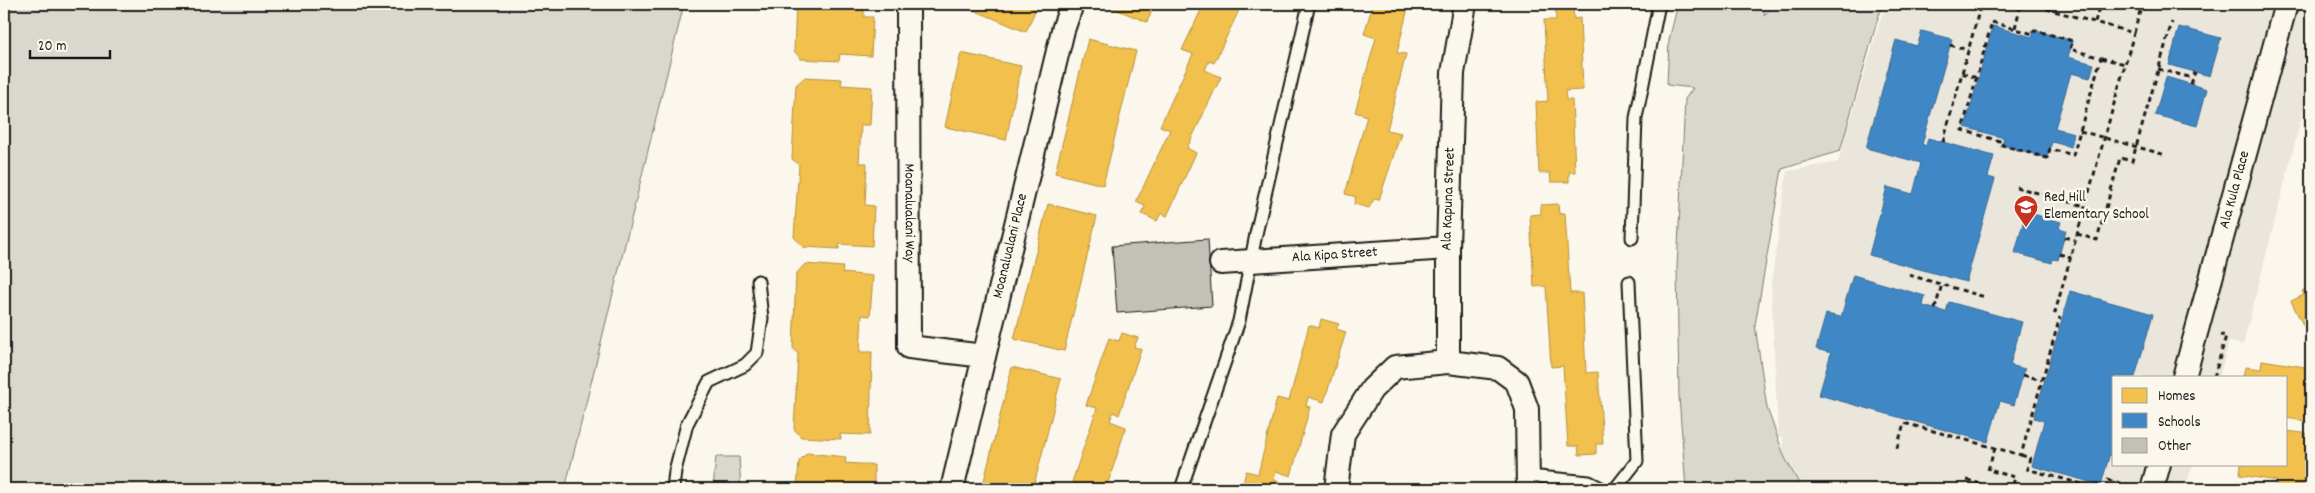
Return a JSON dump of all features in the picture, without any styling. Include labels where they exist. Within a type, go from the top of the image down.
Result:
[{"type":"street","name":"Moanalualani Way","points":[[908,4],[909,347],[984,356]]},
{"type":"street","name":"Moanalualani Place","points":[[952,489],[1063,30],[1072,4]]},
{"type":"street","name":"Ala Kapuna Street","points":[[1448,362],[1448,248],[1453,73],[1465,4]]},
{"type":"street","name":"Ala Kula Place","points":[[2184,376],[2286,4]]},
{"type":"street","name":"Ala Kipa Street","points":[[1221,263],[1448,248]]},
{"type":"street","points":[[1336,489],[1343,434],[1372,389],[1395,367],[1448,362],[1498,368],[1517,382],[1526,409],[1528,483]]},
{"type":"street","points":[[2143,488],[2158,466]]},
{"type":"lane","points":[[1180,489],[1239,321],[1250,261],[1309,4]]},
{"type":"lane","points":[[1632,238],[1636,118],[1659,4]]},
{"type":"lane","points":[[673,489],[675,471],[687,424],[709,382],[745,365],[757,353],[762,318],[758,281]]},
{"type":"lane","points":[[1615,489],[1637,461],[1629,282]]},
{"type":"lane","points":[[1528,483],[1588,482],[1604,489]]},
{"type":"path","points":[[1942,142],[1981,4]]},
{"type":"path","points":[[2014,28],[2021,4]]},
{"type":"path","points":[[2029,4],[2134,33]]},
{"type":"path","points":[[2095,22],[2100,4]]},
{"type":"path","points":[[2054,316],[2142,4]]},
{"type":"path","points":[[2101,58],[2073,155],[2050,149],[2047,158],[2002,145],[2003,142],[1962,130],[1992,22],[2033,34],[2034,30],[2073,41],[2070,49],[2125,64]]},
{"type":"path","points":[[2077,234],[2097,240],[2120,158],[2132,161],[2137,147],[2172,22]]},
{"type":"path","points":[[1950,45],[1968,50]]},
{"type":"path","points":[[2158,69],[2192,78]]},
{"type":"path","points":[[2191,84],[2194,72]]},
{"type":"path","points":[[1962,74],[1976,78]]},
{"type":"path","points":[[2080,131],[2166,156]]},
{"type":"path","points":[[2016,187],[2085,206]]},
{"type":"path","points":[[2064,237],[2075,240]]},
{"type":"path","points":[[2059,254],[2070,257]]},
{"type":"path","points":[[1909,275],[1985,296]]},
{"type":"path","points":[[1935,309],[1942,284]]},
{"type":"path","points":[[2021,455],[2060,317]]},
{"type":"path","points":[[2214,376],[2226,336]]},
{"type":"path","points":[[2023,376],[2042,380]]},
{"type":"path","points":[[1897,448],[1904,423],[2030,458],[2027,469],[2100,489]]},
{"type":"path","points":[[1994,448],[1988,470],[2015,477],[2012,489]]},
{"type":"path","points":[[1967,480],[2000,489]]},
{"type":"path","points":[[2106,489],[2108,480],[2143,488]]},
{"type":"shaded area","points":[[4,4],[684,4],[565,489],[4,489]]},
{"type":"shaded area","points":[[1678,4],[1766,4],[1764,15],[1776,4],[1882,4],[1840,151],[1782,169],[1755,325],[1767,408],[1785,458],[1802,489],[1686,489],[1679,397],[1677,268],[1685,99],[1693,88],[1667,85],[1669,40]]},
{"type":"shaded area","name":"Red Hill Elementary School","points":[[1885,4],[2311,4],[2311,80],[2243,345],[2229,342],[2219,376],[2112,376],[2112,466],[2192,466],[2185,489],[1783,489],[1783,437],[1778,437],[1771,285],[1787,171],[1838,162]]},
{"type":"shaded area","points":[[716,457],[739,457],[741,489],[713,489]]},
{"type":"building: Homes","points":[[796,4],[864,4],[864,17],[873,17],[871,56],[840,54],[839,61],[801,59],[794,51]]},
{"type":"building: Homes","points":[[971,4],[1038,4],[1026,32],[969,8]]},
{"type":"building: Homes","points":[[1103,4],[1155,4],[1147,22]]},
{"type":"building: Homes","points":[[1204,4],[1242,4],[1214,63],[1209,61],[1205,70],[1221,77],[1187,148],[1196,153],[1167,216],[1161,213],[1157,221],[1142,214],[1145,206],[1136,202],[1170,130],[1160,126],[1193,54],[1182,50]]},
{"type":"building: Homes","points":[[1373,4],[1409,4],[1397,53],[1406,54],[1387,130],[1401,133],[1379,200],[1374,199],[1369,208],[1354,204],[1356,197],[1345,194],[1367,116],[1355,112],[1376,38],[1364,34]]},
{"type":"building: Homes","points":[[1555,4],[1591,4],[1592,9],[1573,10],[1574,19],[1580,18],[1583,90],[1565,91],[1566,100],[1572,100],[1575,172],[1569,172],[1569,182],[1551,182],[1550,173],[1539,173],[1536,102],[1548,101],[1544,20],[1556,20]]},
{"type":"building: Homes","points":[[1088,39],[1136,51],[1103,185],[1055,173]]},
{"type":"building: Homes","points":[[961,53],[1021,66],[1006,140],[945,127]]},
{"type":"building: Homes","points":[[805,77],[842,79],[841,85],[872,87],[870,125],[861,125],[859,163],[867,163],[865,205],[874,206],[872,246],[839,244],[839,249],[803,247],[794,237],[799,165],[792,159],[796,85]]},
{"type":"building: Homes","points":[[1048,204],[1097,216],[1064,351],[1014,339]]},
{"type":"building: Homes","points":[[1558,204],[1559,214],[1565,213],[1570,293],[1582,293],[1586,373],[1598,372],[1603,444],[1596,444],[1596,454],[1579,455],[1578,446],[1568,446],[1563,366],[1551,367],[1546,286],[1534,287],[1530,215],[1541,214],[1541,205]]},
{"type":"building: Homes","points":[[805,264],[843,267],[842,273],[873,276],[870,316],[862,315],[860,352],[872,352],[870,435],[840,434],[841,439],[801,437],[794,429],[798,354],[793,348],[796,274]]},
{"type":"building: Homes","points":[[2311,286],[2311,341],[2291,301],[2304,295],[2302,291]]},
{"type":"building: Homes","points":[[1321,319],[1339,324],[1336,329],[1346,332],[1324,402],[1308,397],[1306,406],[1310,407],[1291,476],[1276,471],[1274,480],[1279,481],[1277,489],[1242,489],[1246,471],[1258,474],[1277,398],[1289,401],[1309,325],[1319,328]]},
{"type":"building: Homes","points":[[1122,333],[1138,338],[1134,347],[1141,349],[1119,415],[1113,412],[1110,421],[1126,427],[1106,489],[1081,489],[1083,486],[1072,482],[1097,408],[1086,405],[1109,338],[1119,341]]},
{"type":"building: Homes","points":[[2262,360],[2311,368],[2311,422],[2288,418],[2288,376],[2243,376],[2245,367],[2261,369]]},
{"type":"building: Homes","points":[[1012,367],[1061,379],[1033,489],[982,489]]},
{"type":"building: Homes","points":[[2288,431],[2311,434],[2308,458],[2311,459],[2305,489],[2276,489],[2277,481],[2240,475],[2241,466],[2288,466]]},
{"type":"building: Homes","points":[[807,453],[846,457],[845,463],[874,465],[874,489],[797,489],[799,461]]},
{"type":"building: Schools","points":[[2114,4],[2137,4],[2135,10]]},
{"type":"building: Schools","points":[[1993,26],[2032,37],[2034,30],[2073,41],[2068,57],[2094,64],[2090,78],[2071,73],[2055,128],[2074,133],[2071,147],[2052,142],[2047,158],[2002,145],[2004,138],[1965,127]]},
{"type":"building: Schools","points":[[2179,27],[2221,38],[2210,76],[2169,65]]},
{"type":"building: Schools","points":[[1922,31],[1952,39],[1922,144],[1926,146],[1928,138],[1994,156],[1988,177],[1995,179],[1966,282],[1869,255],[1887,187],[1913,194],[1921,163],[1866,148],[1896,40],[1917,46]]},
{"type":"building: Schools","points":[[2166,77],[2207,89],[2197,126],[2155,115]]},
{"type":"building: Schools","points":[[2026,212],[2061,222],[2059,228],[2066,230],[2058,260],[2053,259],[2052,263],[2015,253]]},
{"type":"building: Schools","points":[[1853,275],[1925,296],[1923,306],[1946,312],[1949,302],[2022,322],[2010,365],[2025,369],[2014,405],[2000,401],[1988,442],[1819,395],[1831,353],[1816,349],[1826,314],[1841,317]]},
{"type":"building: Schools","points":[[2070,291],[2153,314],[2135,376],[2112,376],[2112,446],[2101,485],[2032,466],[2044,421],[2034,418]]},
{"type":"building: Other","points":[[1208,239],[1212,306],[1117,313],[1112,246]]},
{"type":"place","name":"Red Hill Elementary School","points":[[2026,228]]}]
